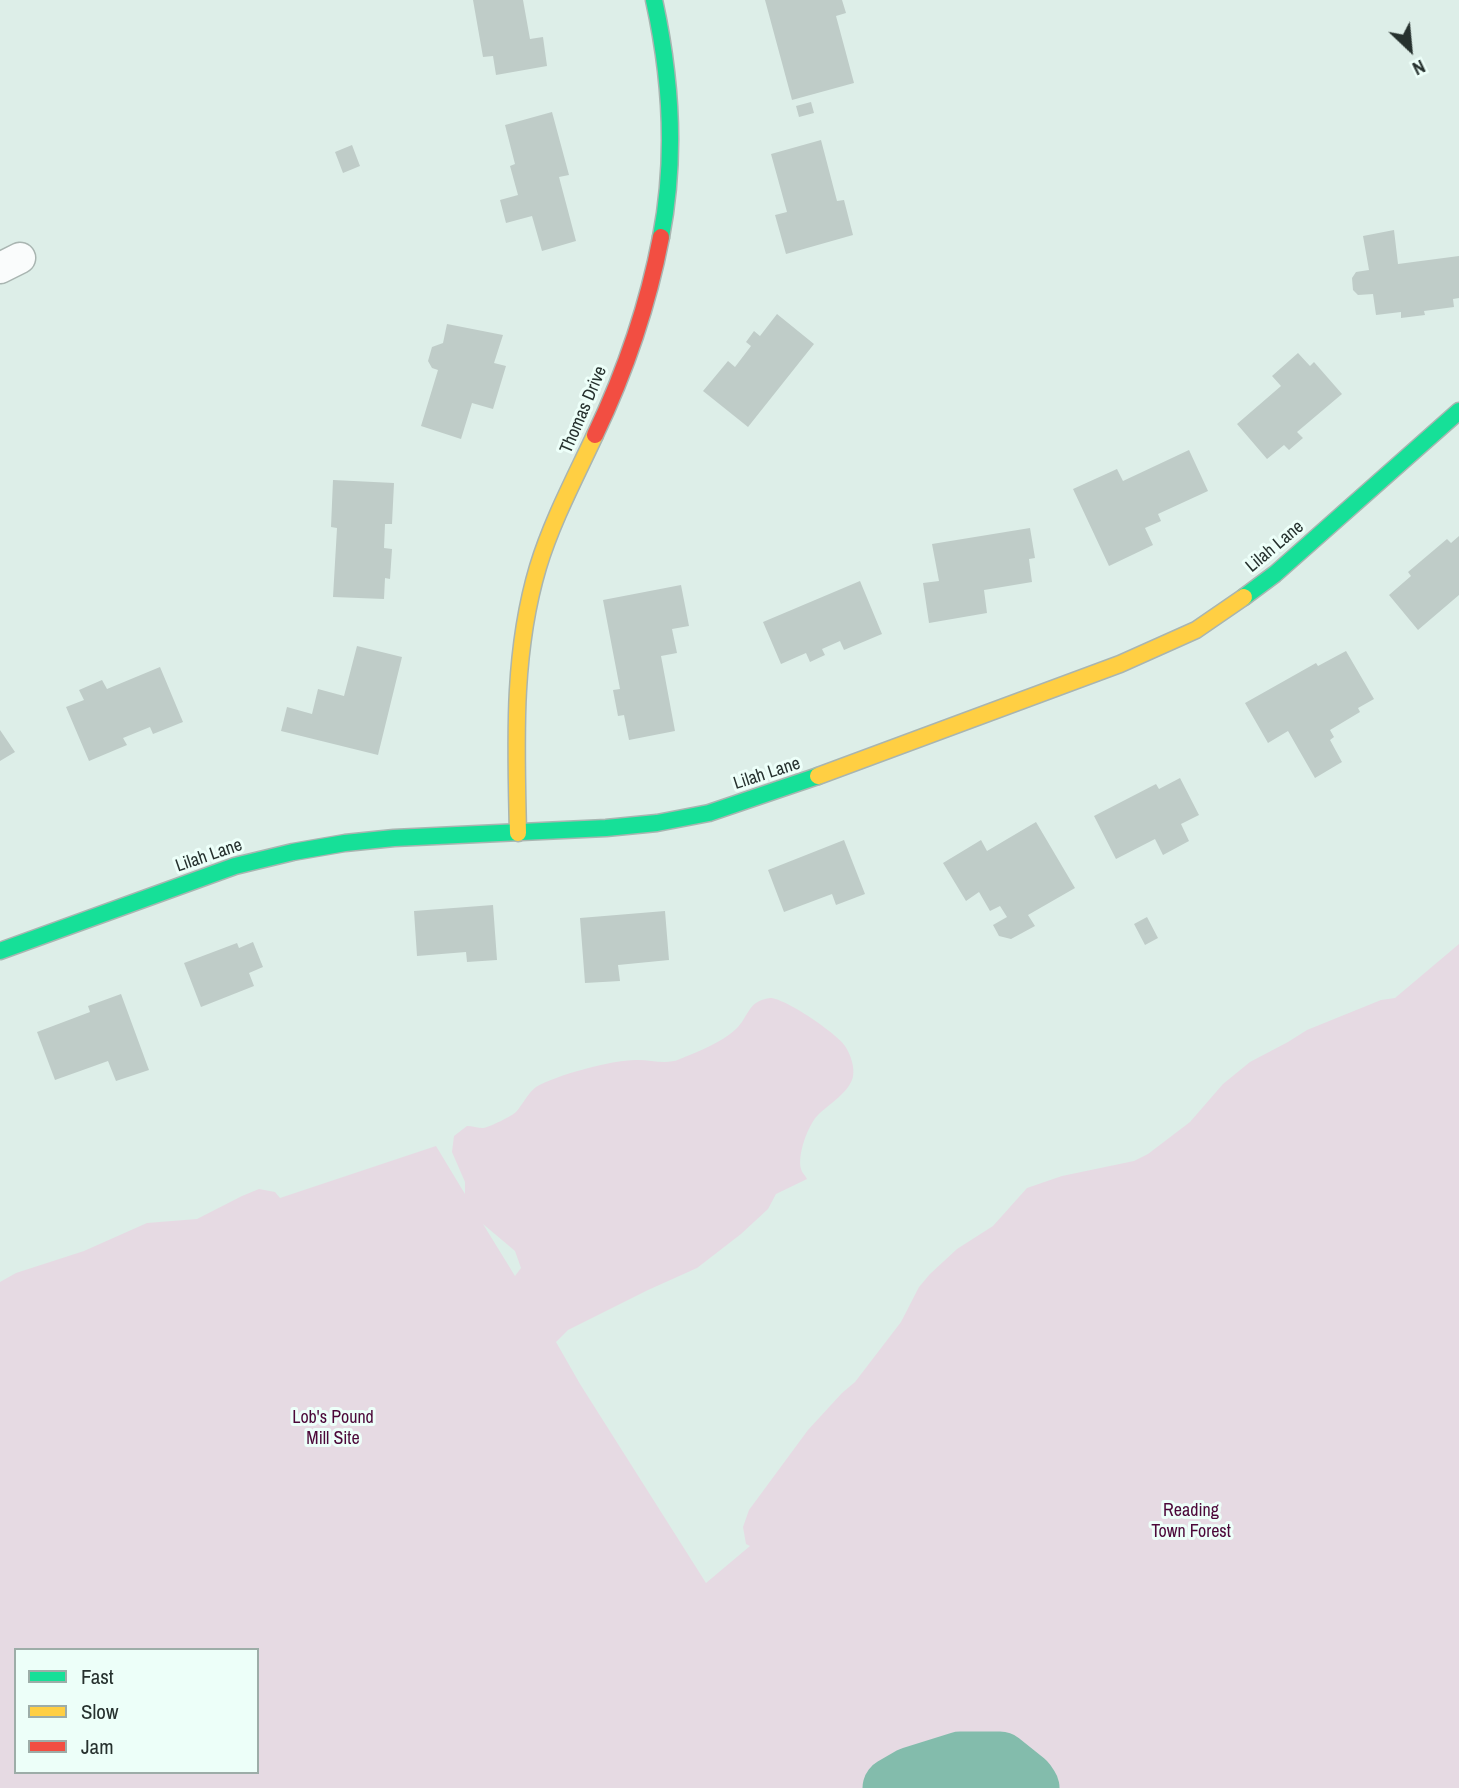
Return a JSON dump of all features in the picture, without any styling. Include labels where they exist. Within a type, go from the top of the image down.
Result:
[{"type":"street","name":"Thomas Drive","points":[[518,833],[517,682],[531,590],[545,546],[627,360],[644,310],[664,219],[669,118],[666,66],[654,0]]},
{"type":"street","name":"Lilah Lane","points":[[0,951],[235,866],[293,852],[382,839],[644,824],[709,813],[789,787],[1120,664],[1196,629],[1275,574],[1459,411]]},
{"type":"green space","points":[[1459,944],[1459,1788],[1029,1788],[1025,1782],[912,1777],[893,1788],[0,1788],[0,1282],[16,1273],[84,1251],[147,1223],[197,1219],[259,1189],[275,1192],[280,1198],[436,1146],[465,1194],[465,1182],[452,1152],[454,1136],[467,1126],[483,1128],[501,1121],[516,1112],[536,1087],[571,1073],[628,1060],[665,1062],[680,1059],[730,1034],[757,1002],[777,999],[832,1033],[845,1046],[853,1064],[853,1076],[848,1087],[818,1115],[807,1133],[800,1163],[807,1179],[776,1194],[768,1209],[697,1268],[568,1330],[556,1342],[706,1583],[750,1546],[746,1544],[743,1527],[749,1510],[808,1430],[855,1382],[901,1322],[919,1287],[957,1249],[993,1226],[1027,1188],[1062,1176],[1134,1161],[1148,1154],[1190,1122],[1223,1084],[1250,1062],[1307,1030],[1381,1000],[1395,998]],"holes":[[[483,1224],[515,1251],[521,1268],[515,1276]]]},
{"type":"shaded area","points":[[960,1762],[1000,1762],[1029,1788],[893,1788],[912,1777]]},
{"type":"building","points":[[473,0],[523,0],[530,39],[543,37],[547,66],[496,75],[493,56],[483,57]]},
{"type":"building","points":[[765,0],[842,0],[846,13],[836,16],[854,83],[792,100]]},
{"type":"building","points":[[811,102],[814,113],[799,117],[796,106]]},
{"type":"building","points":[[552,112],[569,175],[559,177],[576,241],[542,251],[532,216],[506,223],[500,200],[518,195],[510,166],[515,164],[505,125]]},
{"type":"building","points":[[821,140],[837,201],[844,200],[853,235],[786,254],[775,215],[787,212],[771,154]]},
{"type":"building","points":[[352,145],[360,166],[343,173],[335,152]]},
{"type":"building","points":[[1394,230],[1398,264],[1459,256],[1459,298],[1453,299],[1454,307],[1424,311],[1425,315],[1401,318],[1401,312],[1376,315],[1373,294],[1358,295],[1353,290],[1352,278],[1356,272],[1369,270],[1363,236]]},
{"type":"building","points":[[777,314],[814,344],[748,427],[703,391],[728,361],[735,367],[751,346],[746,342],[754,331],[760,336]]},
{"type":"building","points":[[447,324],[503,335],[494,363],[506,366],[493,409],[472,403],[461,439],[421,426],[438,370],[432,368],[428,361],[432,347],[443,343]]},
{"type":"building","points":[[1298,353],[1310,366],[1314,362],[1342,394],[1297,432],[1303,438],[1289,450],[1284,445],[1267,459],[1237,424],[1281,386],[1272,376]]},
{"type":"building","points":[[1189,450],[1208,491],[1158,514],[1161,521],[1145,528],[1153,545],[1109,566],[1073,489],[1117,469],[1123,481]]},
{"type":"building","points":[[333,480],[394,483],[392,524],[385,524],[384,548],[392,549],[390,579],[385,578],[384,599],[333,597],[337,528],[331,527]]},
{"type":"building","points":[[1030,528],[1035,558],[1029,559],[1032,582],[984,590],[987,613],[929,623],[923,583],[939,581],[932,544]]},
{"type":"building","points":[[1459,536],[1459,595],[1418,630],[1389,595],[1411,576],[1408,572],[1447,539],[1451,543]]},
{"type":"building","points":[[860,581],[882,634],[844,650],[840,641],[822,649],[825,655],[810,662],[806,653],[781,664],[763,622]]},
{"type":"building","points":[[681,585],[689,626],[672,629],[677,653],[661,656],[675,731],[629,740],[624,715],[618,716],[613,690],[620,689],[603,600]]},
{"type":"building","points":[[357,646],[402,657],[378,755],[281,731],[287,707],[312,714],[318,689],[344,696]]},
{"type":"building","points":[[1346,651],[1374,699],[1358,708],[1360,712],[1330,730],[1334,737],[1330,740],[1342,762],[1315,778],[1288,731],[1268,743],[1245,703],[1316,663],[1318,666]]},
{"type":"building","points":[[160,667],[183,722],[153,734],[150,727],[123,738],[127,745],[89,761],[66,707],[84,700],[79,690],[102,680],[107,689]]},
{"type":"building","points":[[0,730],[15,752],[0,761]]},
{"type":"building","points":[[1180,778],[1199,815],[1181,824],[1189,841],[1163,855],[1155,839],[1116,859],[1094,816],[1156,784],[1159,789]]},
{"type":"building","points":[[1036,822],[1075,888],[1028,915],[1035,926],[1011,939],[999,936],[993,925],[1007,917],[1000,906],[990,911],[979,892],[966,901],[943,863],[981,840],[987,851]]},
{"type":"building","points":[[844,840],[865,894],[836,905],[832,894],[784,912],[768,870]]},
{"type":"building","points":[[493,905],[497,960],[467,962],[466,952],[417,956],[414,911]]},
{"type":"building","points":[[665,911],[669,960],[618,965],[620,981],[585,983],[580,918]]},
{"type":"building","points":[[1147,917],[1158,938],[1145,945],[1134,924]]},
{"type":"building","points":[[253,942],[263,967],[249,973],[254,986],[201,1007],[184,963],[237,943],[239,948]]},
{"type":"building","points":[[121,994],[149,1070],[116,1081],[108,1061],[55,1080],[37,1032],[90,1012],[88,1006]]},
{"type":"waterway","points":[[893,1788],[912,1777],[960,1762],[1000,1762],[1029,1788]]},
{"type":"traffic: fast","points":[[654,0],[670,118],[669,178],[661,237]]},
{"type":"traffic: fast","points":[[1244,597],[1275,574],[1459,411]]},
{"type":"traffic: fast","points":[[0,951],[235,866],[293,852],[394,838],[657,823],[709,813],[818,776]]},
{"type":"traffic: slow","points":[[518,833],[518,699],[530,600],[550,533],[595,435]]},
{"type":"traffic: slow","points":[[818,776],[1120,664],[1196,630],[1244,597]]},
{"type":"traffic: jam","points":[[595,435],[634,338],[661,237]]},
{"type":"park label","name":"Lob's Pound Mill Site","points":[[333,1428]]},
{"type":"park label","name":"Reading Town Forest","points":[[1191,1521]]}]
